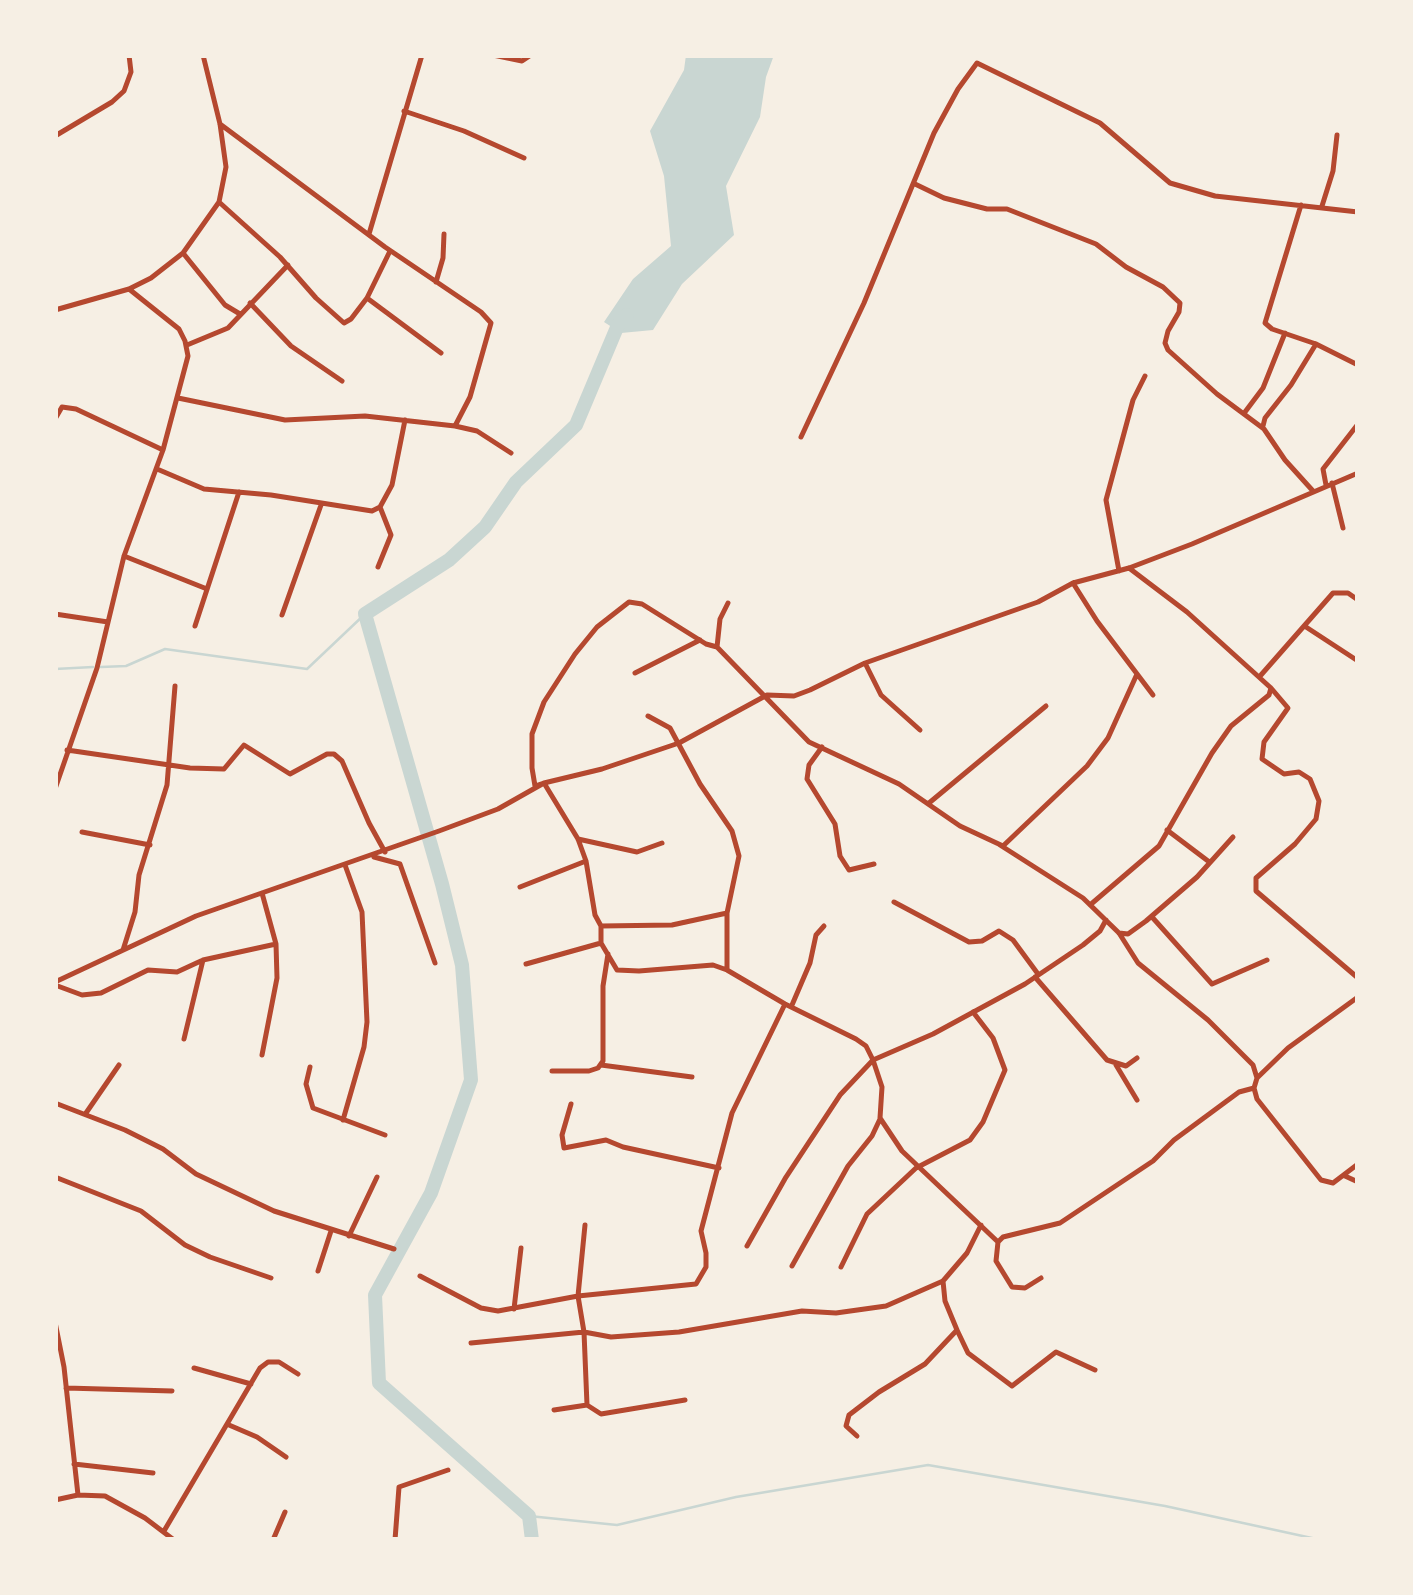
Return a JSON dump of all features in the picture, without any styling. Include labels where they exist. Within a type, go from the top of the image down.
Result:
[{"type":"street","points":[[55,136],[124,91],[131,72],[128,55]]},
{"type":"street","points":[[55,310],[130,289],[159,272],[183,253],[219,202],[226,167],[203,55]]},
{"type":"street","points":[[368,234],[422,55]]},
{"type":"street","points":[[492,55],[522,61],[531,55]]},
{"type":"street","points":[[801,437],[915,184],[934,133],[977,63],[1100,123],[1170,182],[1215,196],[1358,212]]},
{"type":"street","points":[[404,111],[464,130],[524,158]]},
{"type":"street","points":[[220,124],[390,251],[482,312],[490,322],[470,396],[455,426]]},
{"type":"street","points":[[1322,206],[1337,134]]},
{"type":"street","points":[[915,184],[944,198],[1006,209],[1096,244],[1126,267],[1163,287],[1180,303],[1168,331],[1168,350],[1216,394],[1264,429],[1313,491]]},
{"type":"street","points":[[219,202],[288,264],[341,322],[352,319],[367,298],[390,251]]},
{"type":"street","points":[[1301,204],[1264,319],[1268,327],[1316,344],[1358,365]]},
{"type":"street","points":[[436,282],[444,234]]},
{"type":"street","points":[[183,253],[225,305],[240,314]]},
{"type":"street","points":[[186,346],[219,335],[288,264]]},
{"type":"street","points":[[55,789],[98,664],[124,556],[163,450],[188,356],[179,329],[130,289]]},
{"type":"street","points":[[367,298],[441,354]]},
{"type":"street","points":[[250,303],[290,346],[342,381]]},
{"type":"street","points":[[1245,412],[1264,388],[1285,333]]},
{"type":"street","points":[[1264,429],[1265,418],[1316,344]]},
{"type":"street","points":[[1119,571],[1106,500],[1133,400],[1145,376]]},
{"type":"street","points":[[178,398],[285,420],[365,416],[455,426],[476,431],[511,453]]},
{"type":"street","points":[[55,420],[62,407],[76,409],[163,450]]},
{"type":"street","points":[[156,468],[204,489],[362,511],[380,507],[392,485],[405,420]]},
{"type":"street","points":[[1343,528],[1323,469],[1358,424]]},
{"type":"street","points":[[1138,674],[1108,738],[1077,777],[1003,846],[960,826],[867,767],[809,742],[768,696],[717,647],[635,602],[624,605],[597,627],[574,654],[539,714],[532,734],[535,786],[602,769],[678,743],[768,696],[794,696],[865,663],[1038,602],[1074,583],[1130,568],[1358,473]]},
{"type":"street","points":[[196,626],[240,492]]},
{"type":"street","points":[[282,615],[322,504]]},
{"type":"street","points":[[378,567],[391,535],[380,507]]},
{"type":"street","points":[[124,556],[207,590]]},
{"type":"street","points":[[1130,568],[1260,676],[1288,708],[1264,742],[1262,759],[1284,774],[1300,772],[1310,778],[1319,801],[1316,819],[1295,844],[1256,878],[1256,891],[1358,978]]},
{"type":"street","points":[[1074,583],[1153,695]]},
{"type":"street","points":[[1260,676],[1334,593],[1348,593],[1358,600]]},
{"type":"street","points":[[717,647],[720,620],[728,603]]},
{"type":"street","points":[[55,614],[108,622]]},
{"type":"street","points":[[1306,627],[1358,661]]},
{"type":"street","points":[[636,672],[700,640]]},
{"type":"street","points":[[865,663],[881,695],[920,730]]},
{"type":"street","points":[[122,952],[135,912],[139,875],[162,806],[175,686]]},
{"type":"street","points":[[1090,905],[1158,846],[1231,726],[1269,695],[1270,688]]},
{"type":"street","points":[[928,804],[1046,706]]},
{"type":"street","points":[[648,716],[670,728],[700,784],[732,831],[739,856],[727,913],[728,970]]},
{"type":"street","points":[[67,750],[224,769],[244,745],[290,774],[334,754],[342,761],[385,852]]},
{"type":"street","points":[[822,747],[808,765],[807,779],[836,824],[840,856],[849,870],[874,864]]},
{"type":"street","points":[[55,984],[174,925],[385,852],[498,808],[544,783]]},
{"type":"street","points":[[544,783],[578,840],[586,861],[594,915],[601,926],[601,943],[617,970],[713,965],[866,1046],[882,1087],[880,1118],[792,1266]]},
{"type":"street","points":[[1167,830],[1208,861]]},
{"type":"street","points":[[82,832],[150,845]]},
{"type":"street","points":[[1119,933],[1128,934],[1152,916],[1197,877],[1233,837]]},
{"type":"street","points":[[989,838],[1090,905],[1119,933],[1138,964],[1208,1020],[1252,1065],[1257,1078]]},
{"type":"street","points":[[578,840],[636,852],[662,843]]},
{"type":"street","points":[[373,856],[400,864],[435,963]]},
{"type":"street","points":[[520,888],[586,861]]},
{"type":"street","points":[[343,1120],[364,1047],[367,1022],[362,912],[345,866]]},
{"type":"street","points":[[262,892],[276,944],[276,978],[262,1054]]},
{"type":"street","points":[[894,902],[969,942],[982,941],[1000,931],[1013,940],[1072,1024],[1114,1063],[1136,1100]]},
{"type":"street","points":[[601,926],[672,925],[727,913]]},
{"type":"street","points":[[1152,916],[1212,984],[1268,960]]},
{"type":"street","points":[[747,1246],[840,1094],[872,1060],[933,1034],[1036,975],[1083,945],[1100,931],[1106,920]]},
{"type":"street","points":[[420,1276],[481,1308],[514,1309],[578,1296],[696,1284],[706,1267],[700,1230],[732,1113],[810,963],[816,934],[824,926]]},
{"type":"street","points":[[526,964],[601,943]]},
{"type":"street","points":[[55,984],[82,995],[101,993],[148,970],[177,972],[203,960],[276,944]]},
{"type":"street","points":[[601,1065],[605,1027],[603,986],[609,953]]},
{"type":"street","points":[[184,1039],[203,960]]},
{"type":"street","points":[[1358,997],[1288,1048],[1257,1078],[1254,1088],[1257,1099],[1322,1180],[1330,1184],[1358,1164]]},
{"type":"street","points":[[840,1268],[867,1214],[916,1168],[970,1140],[983,1122],[1005,1070],[992,1038],[974,1012]]},
{"type":"street","points":[[1114,1063],[1126,1066],[1137,1058]]},
{"type":"street","points":[[86,1113],[118,1065]]},
{"type":"street","points":[[552,1071],[589,1071],[601,1065],[692,1077]]},
{"type":"street","points":[[310,1067],[306,1084],[313,1108],[385,1135]]},
{"type":"street","points":[[1041,1278],[1024,1288],[1012,1287],[996,1262],[998,1242],[1060,1223],[1153,1160],[1239,1092],[1254,1088]]},
{"type":"street","points":[[55,1103],[163,1149],[196,1174],[274,1211],[394,1249]]},
{"type":"street","points":[[570,1104],[562,1136],[564,1148],[606,1140],[719,1168]]},
{"type":"street","points":[[880,1118],[916,1168],[998,1242]]},
{"type":"street","points":[[1345,1176],[1358,1182]]},
{"type":"street","points":[[55,1177],[141,1211],[185,1245],[210,1257],[270,1278]]},
{"type":"street","points":[[349,1236],[376,1177]]},
{"type":"street","points":[[584,1225],[578,1296],[584,1332],[587,1405]]},
{"type":"street","points":[[471,1343],[584,1332],[611,1337],[690,1330],[802,1311],[865,1311],[942,1281],[967,1253],[980,1225]]},
{"type":"street","points":[[318,1271],[332,1231]]},
{"type":"street","points":[[514,1309],[521,1248]]},
{"type":"street","points":[[942,1281],[945,1301],[968,1353],[1012,1386],[1056,1352],[1096,1370]]},
{"type":"street","points":[[55,1322],[78,1495]]},
{"type":"street","points":[[857,1436],[846,1426],[850,1415],[878,1392],[925,1364],[957,1330]]},
{"type":"street","points":[[164,1531],[260,1368],[268,1362],[285,1364],[298,1374]]},
{"type":"street","points":[[194,1368],[251,1384]]},
{"type":"street","points":[[66,1388],[172,1391]]},
{"type":"street","points":[[554,1410],[587,1405],[601,1414],[685,1400]]},
{"type":"street","points":[[229,1425],[258,1437],[286,1457]]},
{"type":"street","points":[[74,1464],[154,1472]]},
{"type":"street","points":[[395,1540],[399,1487],[448,1470]]},
{"type":"street","points":[[55,1500],[96,1494],[116,1500],[174,1540]]},
{"type":"street","points":[[273,1540],[284,1512]]},
{"type":"shaded area","points":[[686,55],[774,55],[760,117],[726,186],[734,235],[682,284],[653,330],[621,333],[604,322],[633,279],[671,246],[664,176],[650,131],[684,70]]},
{"type":"waterway","points":[[532,1540],[529,1516],[379,1383],[375,1295],[431,1193],[471,1080],[462,965],[365,614],[449,560],[485,527],[516,482],[576,425],[618,325],[627,315]]},
{"type":"waterway","points":[[101,667],[126,666],[165,649],[307,669],[365,614]]},
{"type":"waterway","points":[[55,669],[93,667]]},
{"type":"waterway","points":[[529,1516],[617,1525],[736,1497],[928,1465],[1165,1506],[1321,1540]]}]
